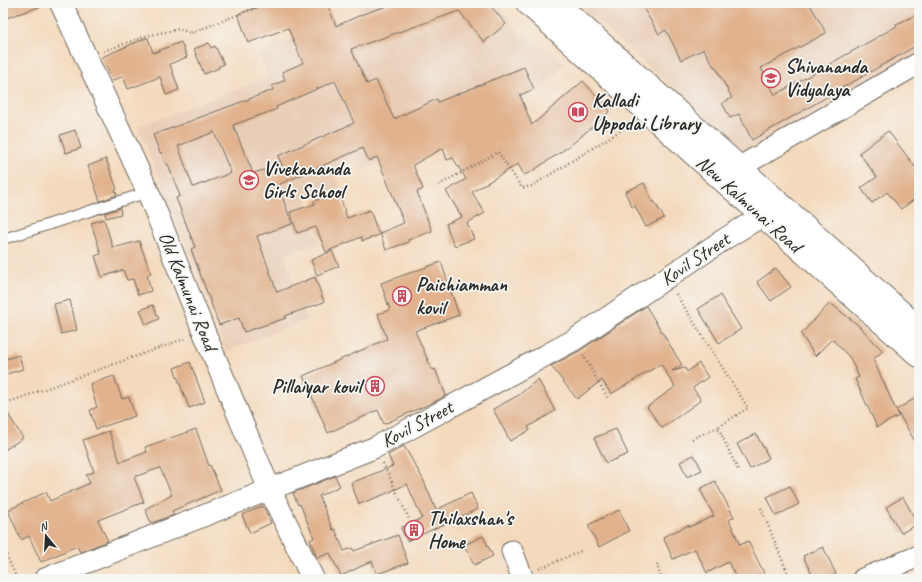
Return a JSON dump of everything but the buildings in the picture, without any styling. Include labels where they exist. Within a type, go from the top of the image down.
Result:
[{"type":"main road","name":"Old Kalmunai Road","points":[[61,3],[148,192],[269,488],[313,579]]},
{"type":"main road","name":"New Kalmunai Road","points":[[527,3],[919,356]]},
{"type":"main road","name":"New Kalmunai Road","points":[[558,3],[919,328]]},
{"type":"street","points":[[722,180],[740,167],[919,63]]},
{"type":"street","name":"Kovil Street","points":[[45,579],[376,446],[574,340],[726,238],[762,216]]},
{"type":"street","points":[[512,551],[523,578]]},
{"type":"street","points":[[863,579],[919,556]]},
{"type":"lane","points":[[3,238],[148,192]]},
{"type":"path","points":[[87,58],[146,36],[179,29],[191,33],[268,3]]},
{"type":"path","points":[[439,185],[498,152],[522,188],[532,186],[649,113]]},
{"type":"path","points":[[666,278],[748,408],[718,426],[692,439]]},
{"type":"path","points":[[3,404],[204,332]]},
{"type":"path","points":[[574,340],[609,400]]},
{"type":"path","points":[[718,426],[738,470]]},
{"type":"path","points":[[376,446],[409,519]]},
{"type":"path","points":[[761,508],[790,579]]},
{"type":"path","points":[[3,548],[17,579]]},
{"type":"path","points":[[523,578],[581,551]]},
{"type":"path","points":[[657,564],[661,579]]},
{"type":"shaded area","name":"Vivekananda Girls School","points":[[357,3],[498,3],[521,34],[545,47],[565,63],[538,92],[361,171],[357,161],[335,169],[340,188],[305,199],[320,244],[284,254],[307,320],[226,351],[207,297],[138,126],[268,78],[259,52],[361,13]]},
{"type":"shaded area","name":"Shivananda Vidyalaya","points":[[577,3],[919,3],[919,56],[744,151]]},
{"type":"place","name":"Shivananda Vidyalaya","points":[[771,78]]},
{"type":"place","name":"Kalladi Uppodai Library","points":[[578,112]]},
{"type":"place","name":"Vivekananda Girls School","points":[[249,180]]},
{"type":"place","name":"Paichiamman kovil","points":[[402,296]]},
{"type":"place","name":"Pillaiyar kovil","points":[[375,386]]},
{"type":"place","name":"Thilaxshan's Home","points":[[414,530]]}]
